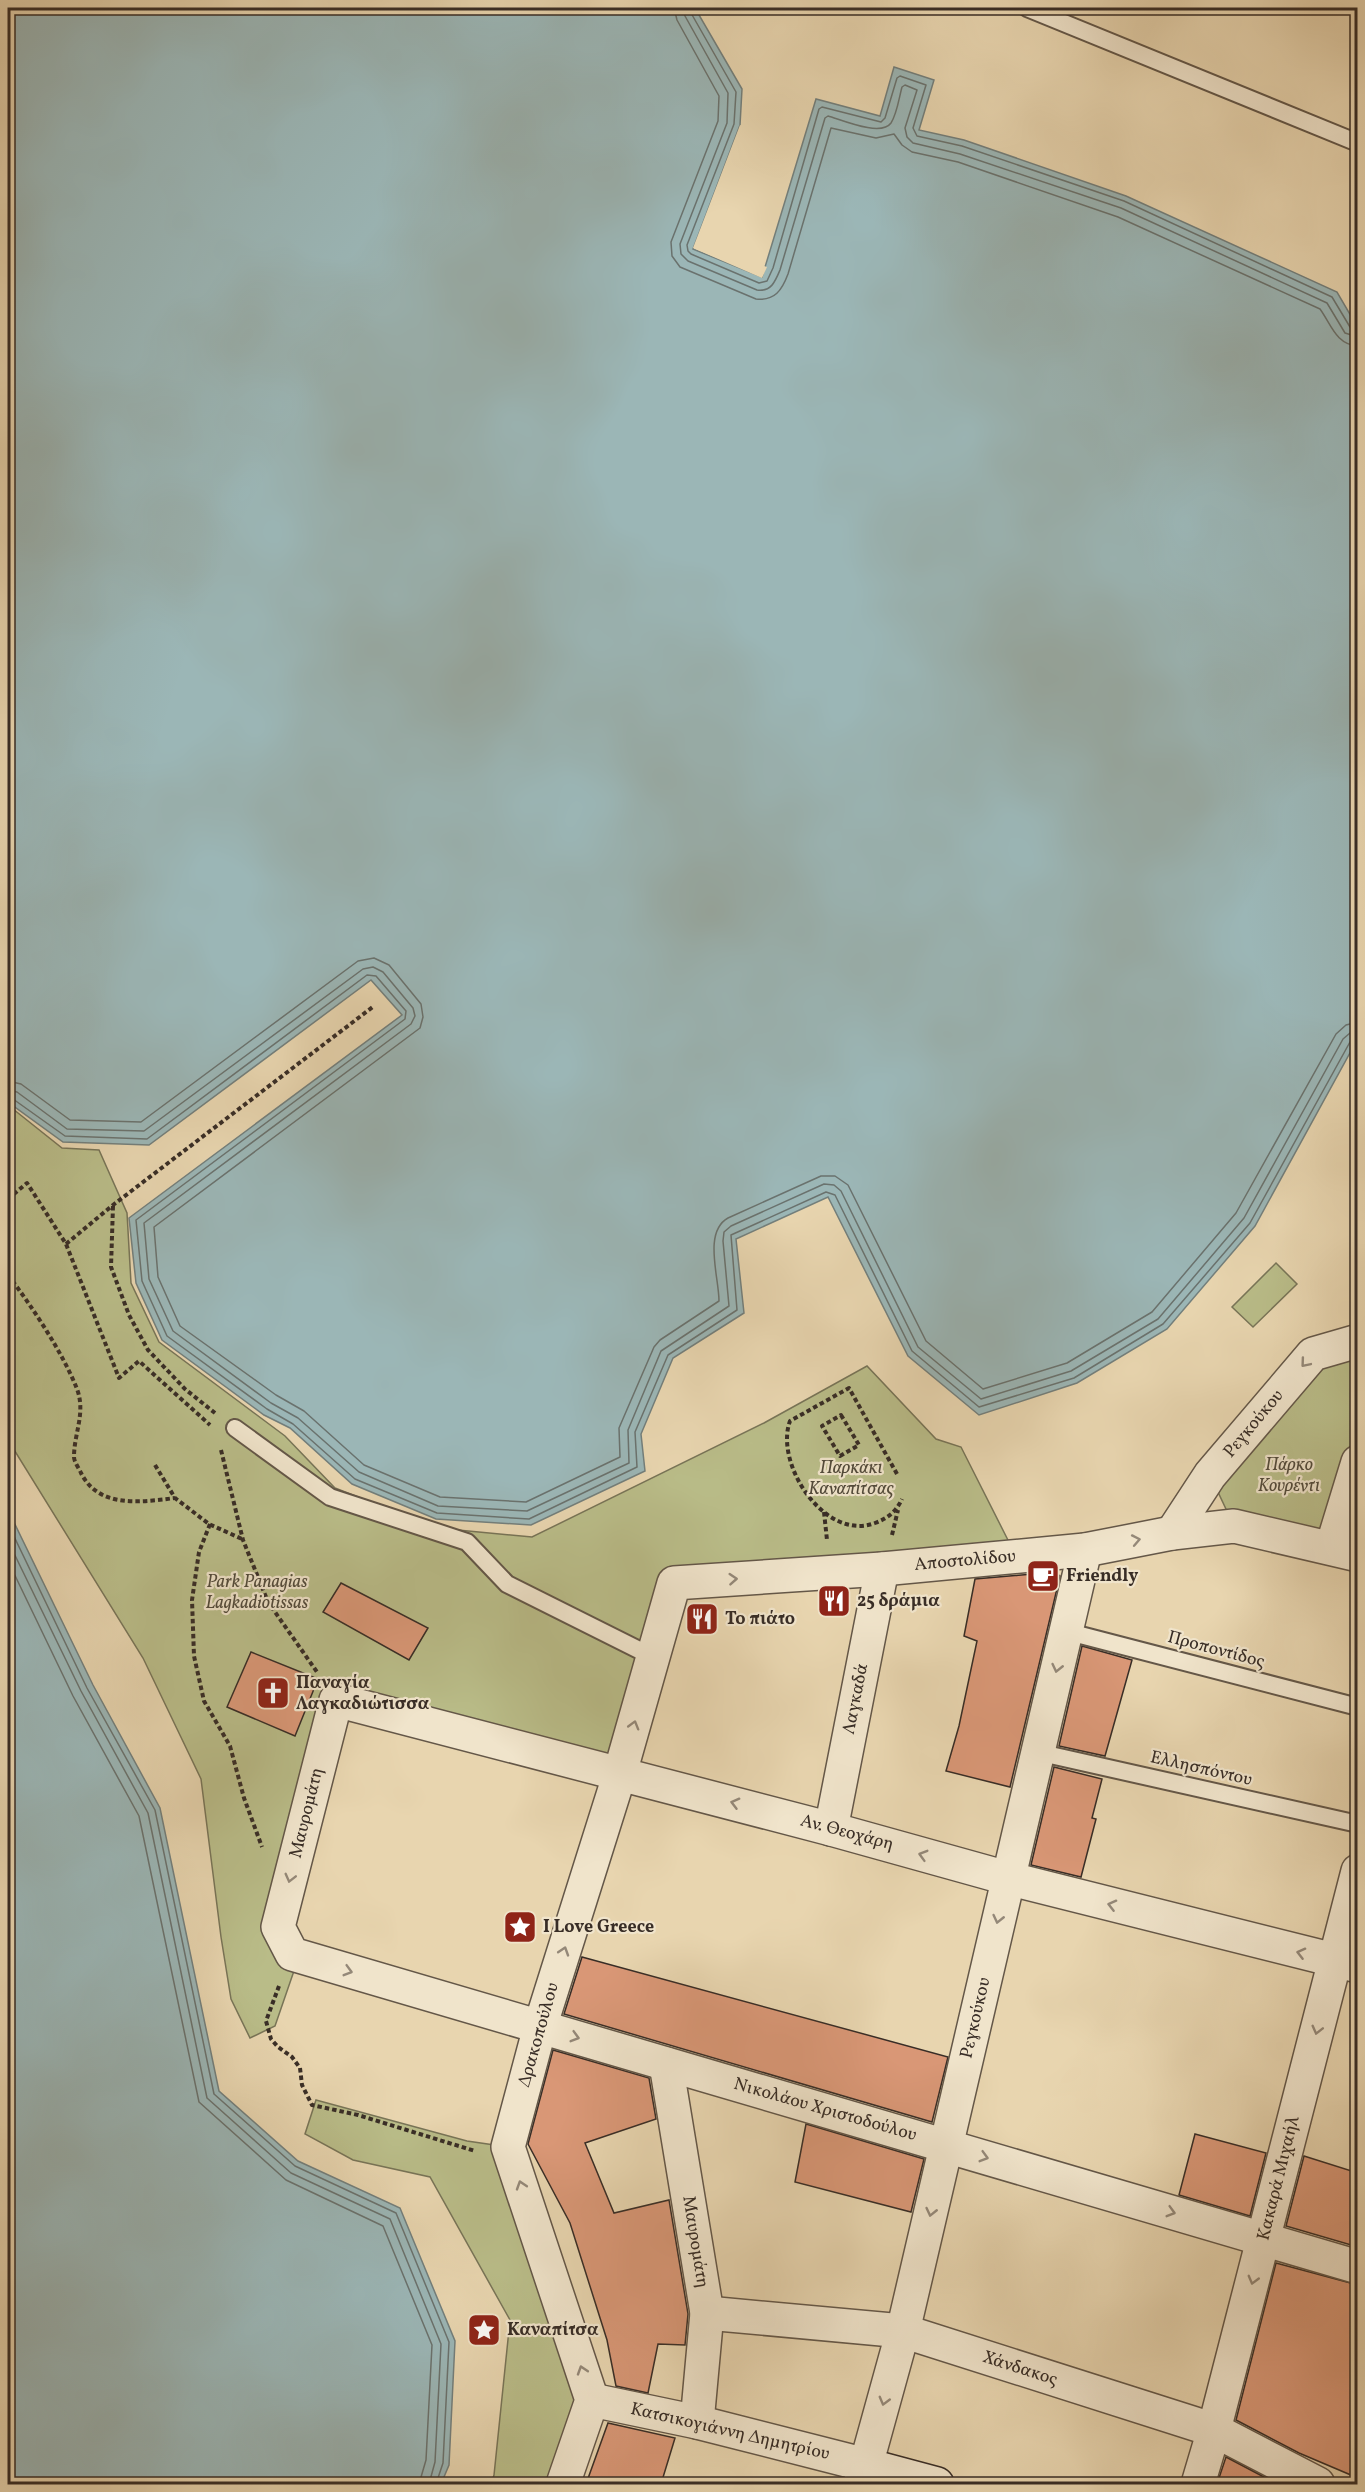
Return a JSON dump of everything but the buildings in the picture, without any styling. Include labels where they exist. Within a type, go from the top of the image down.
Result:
[{"type":"street","name":"Ρεγκούκου","points":[[1172,1533],[1210,1475],[1313,1354],[1358,1341]]},
{"type":"street","points":[[1345,1551],[1358,1462]]},
{"type":"street","name":"Αποστολίδου","points":[[674,1583],[882,1569],[1084,1550],[1172,1533],[1234,1526],[1345,1551]]},
{"type":"street","name":"Ρεγκούκου","points":[[863,2474],[903,2331],[1084,1550]]},
{"type":"street","name":"Λαγκαδά","points":[[831,1829],[882,1569]]},
{"type":"street","name":"Δρακοπούλου","points":[[508,2147],[540,2027],[620,1773],[674,1583]]},
{"type":"street","name":"Μαυρομάτη","points":[[285,1941],[290,1878],[336,1700]]},
{"type":"street","name":"Αν. Θεοχάρη","points":[[336,1700],[620,1773],[1007,1878],[1346,1964]]},
{"type":"street","name":"Κακαρά Μιχαήλ","points":[[1198,2484],[1264,2239],[1346,1964],[1358,1871]]},
{"type":"street","name":"Νικολάου Χριστοδούλου","points":[[285,1941],[540,2027],[1358,2266]]},
{"type":"street","name":"Μαυρομάτη","points":[[666,2064],[707,2313],[697,2422]]},
{"type":"street","points":[[508,2147],[592,2400],[563,2484]]},
{"type":"street","name":"Χάνδακος","points":[[707,2313],[903,2331],[1214,2430],[1318,2484]]},
{"type":"street","name":"Κατσικογιάννη Δημητρίου","points":[[592,2400],[697,2422],[863,2474],[937,2484]]},
{"type":"lane","points":[[1028,8],[1358,143]]},
{"type":"lane","points":[[235,1428],[330,1497],[467,1542],[507,1584],[654,1656]]},
{"type":"lane","name":"Προποντίδος","points":[[1065,1630],[1358,1707]]},
{"type":"lane","name":"Ελλησπόντου","points":[[1037,1752],[1358,1824]]},
{"type":"path","points":[[66,1244],[113,1205],[374,1006]]},
{"type":"path","points":[[8,1198],[27,1183],[66,1244],[120,1378],[139,1361],[216,1430]]},
{"type":"path","points":[[113,1205],[111,1268],[129,1315],[148,1350],[185,1389],[235,1428]]},
{"type":"path","points":[[8,1275],[42,1326],[77,1390],[82,1411],[74,1459],[88,1486],[114,1500],[147,1501],[175,1498]]},
{"type":"path","points":[[897,1474],[849,1388],[790,1421],[786,1433],[794,1470],[801,1488],[840,1524],[865,1527],[885,1520],[898,1509],[902,1499]]},
{"type":"path","points":[[841,1415],[859,1445],[840,1456],[822,1426],[841,1415]]},
{"type":"path","points":[[218,1441],[243,1540],[268,1602],[336,1700]]},
{"type":"path","points":[[154,1465],[175,1498],[210,1524],[243,1540]]},
{"type":"path","points":[[824,1511],[828,1535],[826,1544]]},
{"type":"path","points":[[210,1524],[199,1552],[192,1600],[194,1656],[204,1701],[230,1746],[268,1867],[290,1878]]},
{"type":"path","points":[[285,1941],[266,2021],[271,2039],[292,2057],[300,2068],[302,2085],[312,2105],[358,2115],[484,2153],[508,2147]]},
{"type":"green space","name":"Park Panagias Lagkadiotissas","points":[[8,1105],[62,1148],[99,1150],[127,1213],[131,1283],[159,1342],[285,1436],[335,1488],[437,1528],[532,1537],[764,1423],[867,1366],[936,1439],[961,1447],[1016,1556],[675,1583],[620,1773],[336,1700],[278,1927],[296,1965],[275,2026],[250,2038],[231,1999],[201,1779],[143,1658],[8,1440]]},
{"type":"green space","points":[[1276,1263],[1297,1284],[1253,1327],[1232,1307]]},
{"type":"green space","name":"Πάρκο Κουρέντι","points":[[1357,1341],[1357,1462],[1332,1547],[1234,1526],[1210,1475],[1313,1354]]},
{"type":"green space","points":[[316,2100],[467,2141],[508,2147],[592,2400],[563,2484],[491,2484],[494,2475],[510,2320],[430,2177],[353,2160],[305,2134]]},
{"type":"water","points":[[8,8],[695,8],[742,89],[740,125],[693,249],[762,277],[816,99],[880,116],[894,67],[934,80],[919,130],[964,140],[1126,196],[1337,292],[1358,328],[1357,1040],[1255,1226],[1167,1329],[1077,1383],[979,1415],[908,1356],[828,1197],[736,1239],[744,1313],[673,1358],[641,1434],[645,1471],[531,1525],[436,1519],[352,1484],[290,1428],[264,1415],[162,1340],[136,1283],[129,1218],[402,1015],[371,980],[149,1145],[63,1142],[8,1102]]},
{"type":"water","points":[[8,1510],[93,1685],[160,1808],[219,2091],[298,2161],[400,2208],[455,2341],[449,2465],[441,2484],[8,2484]]},
{"type":"pier","points":[[740,125],[743,126],[696,247],[761,274],[764,266],[767,267],[762,278],[693,248]]},
{"type":"place","name":"Friendly","points":[[1043,1576]]},
{"type":"place","name":"25 δράμια","points":[[834,1601]]},
{"type":"place","name":"Το πιάτο","points":[[702,1619]]},
{"type":"place","name":"Παναγία Λαγκαδιώτισσα","points":[[273,1693]]},
{"type":"place","name":"I Love Greece","points":[[520,1927]]},
{"type":"place","name":"Καναπίτσα","points":[[484,2330]]},
{"type":"park label","name":"Παρκάκι Καναπίτσας","points":[[851,1478]]}]
